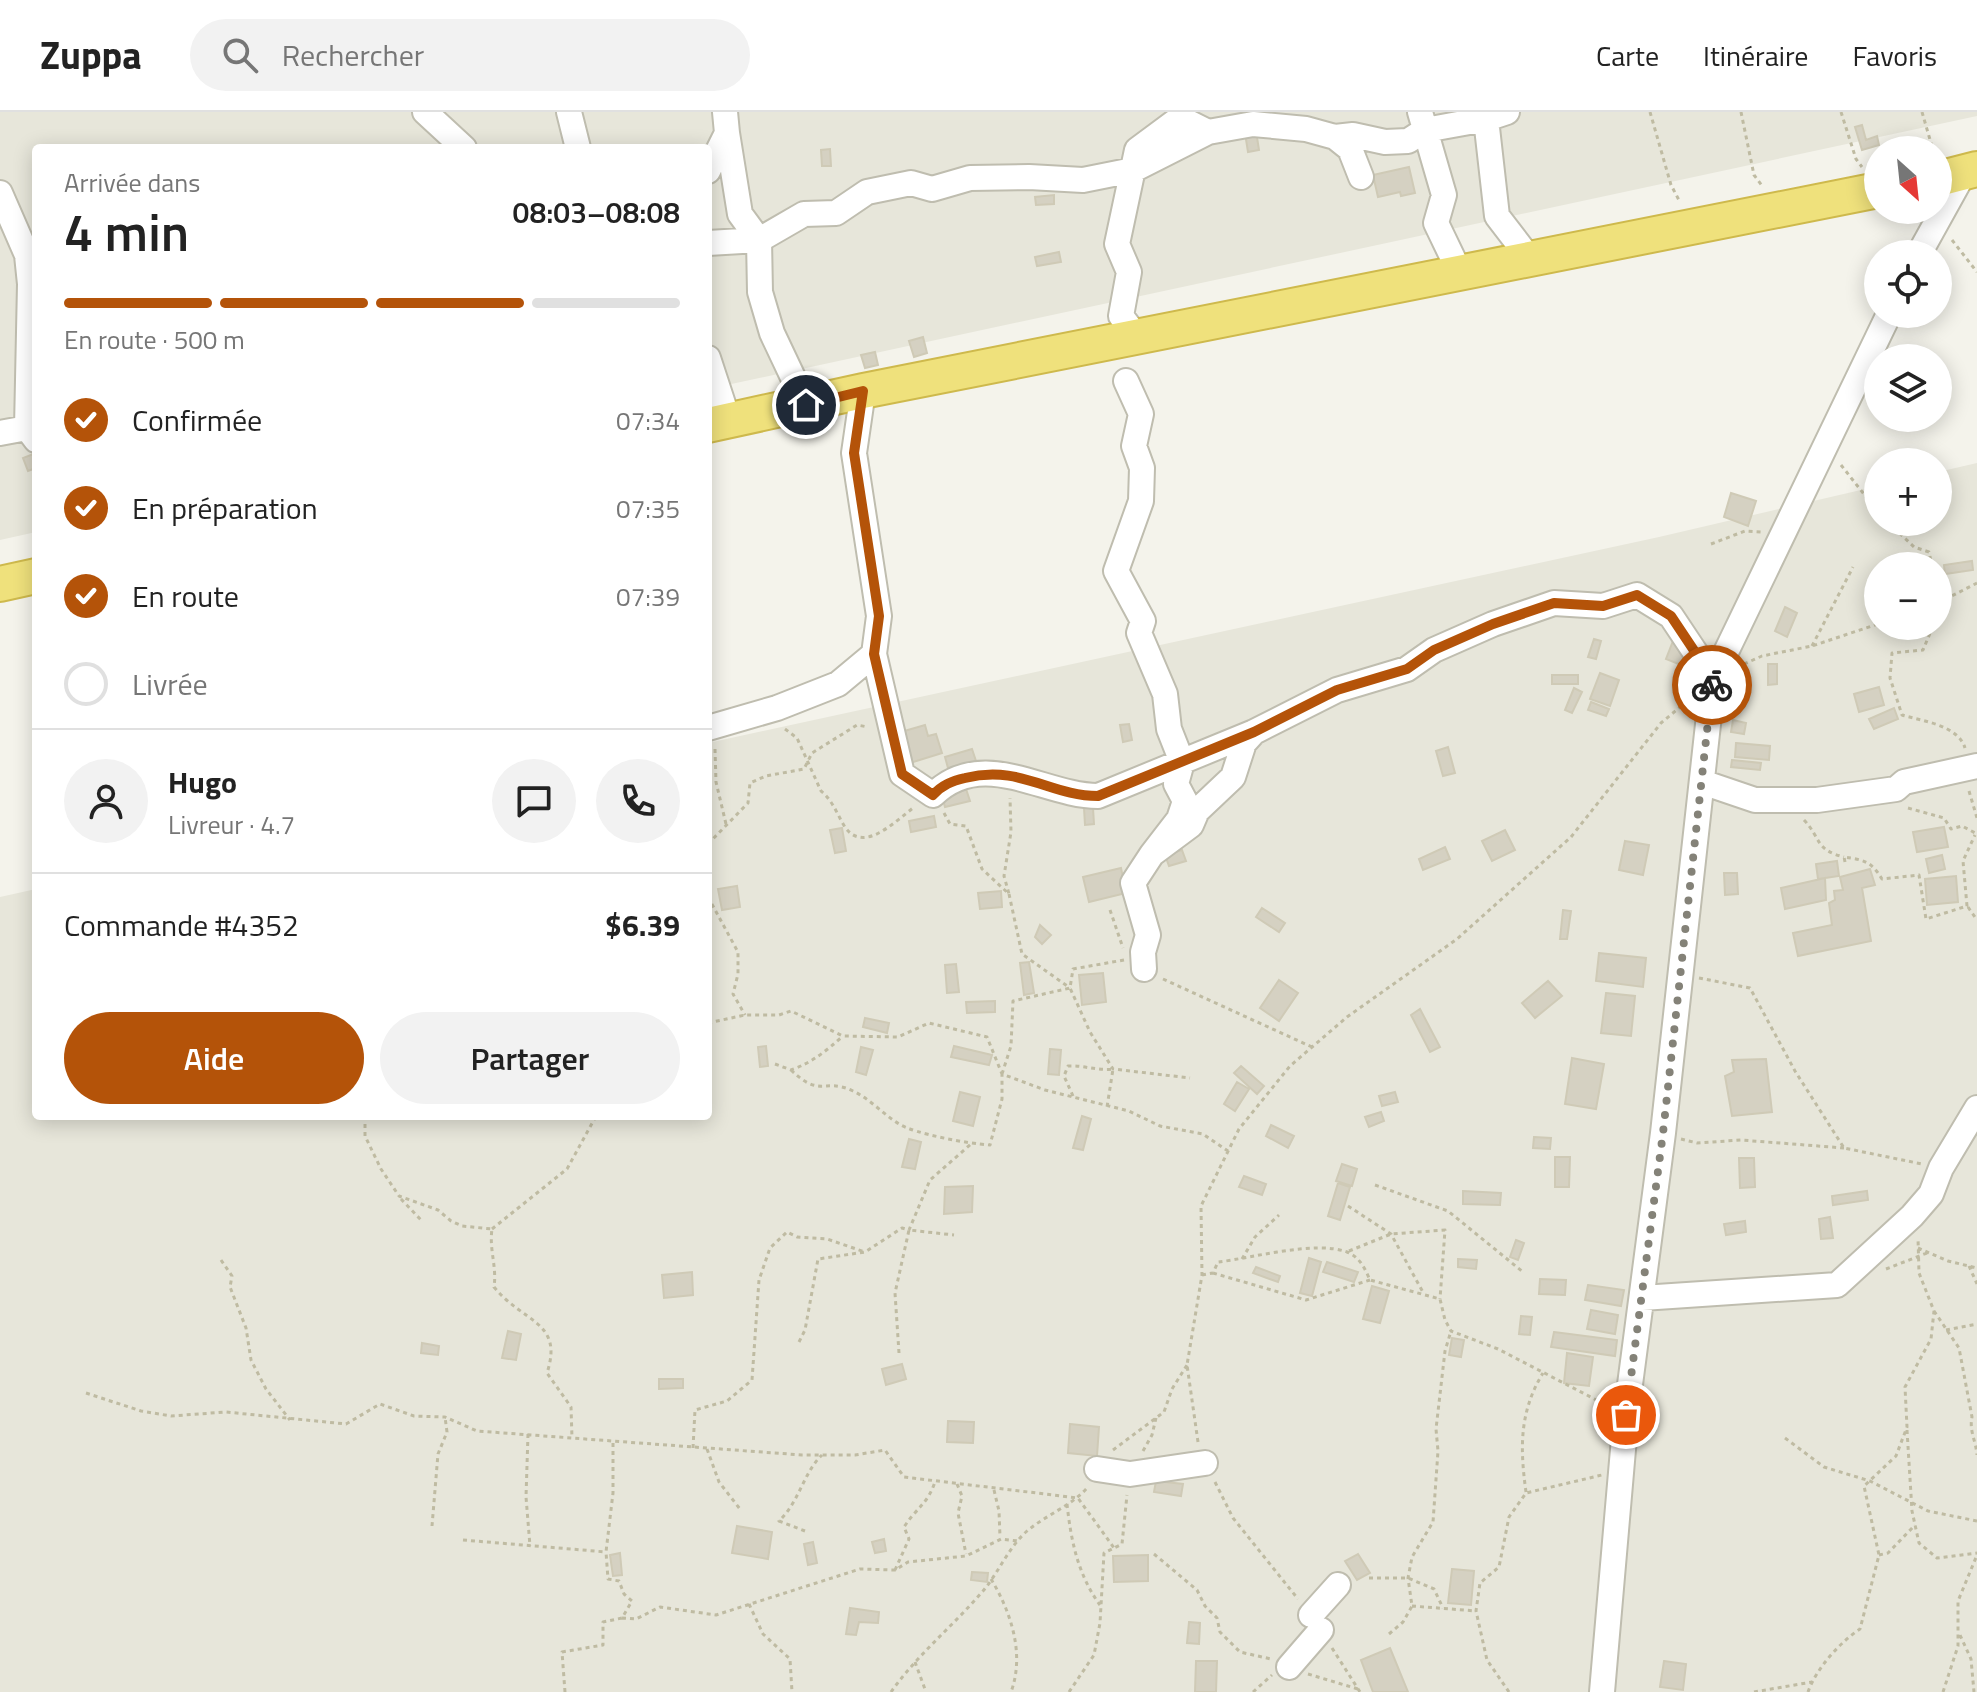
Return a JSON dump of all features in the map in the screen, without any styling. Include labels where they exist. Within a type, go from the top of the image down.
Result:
[{"type":"highway","points":[[723,416],[806,405],[863,391],[1780,209],[1864,182]]},
{"type":"highway","points":[[0,584],[32,577]]},
{"type":"street","points":[[425,112],[460,144]]},
{"type":"street","points":[[569,112],[577,144]]},
{"type":"street","points":[[712,242],[729,239],[759,240],[804,214],[836,213],[867,192],[911,183],[932,189],[970,178],[1083,180],[1133,170],[1208,132],[1253,124],[1306,129],[1335,137],[1353,135],[1385,142],[1408,141],[1422,121],[1494,114],[1497,216],[1530,259]]},
{"type":"street","points":[[1422,121],[1444,195],[1436,223],[1460,273]]},
{"type":"street","points":[[712,160],[726,123]]},
{"type":"street","points":[[726,123],[740,214],[759,240],[760,292],[772,333],[806,405]]},
{"type":"street","points":[[1335,137],[1350,149],[1361,177]]},
{"type":"street","points":[[1133,170],[1117,244],[1129,272],[1121,316],[1137,337]]},
{"type":"street","points":[[0,193],[27,255],[32,381]]},
{"type":"street","points":[[1602,1692],[1626,1415],[1663,1133],[1713,679],[1882,328]]},
{"type":"street","points":[[712,373],[723,416]]},
{"type":"street","points":[[1126,381],[1141,414],[1134,446],[1142,468],[1141,501],[1116,571],[1143,621],[1139,633],[1165,694],[1169,729],[1182,762],[1176,784],[1185,801],[1179,819],[1133,883],[1148,935],[1143,952],[1144,969]]},
{"type":"street","points":[[863,391],[854,453],[879,616],[874,654],[902,774],[933,795],[951,782],[980,774],[1010,774],[1082,796],[1098,796],[1254,732],[1337,690],[1407,669],[1434,650],[1493,624],[1554,603],[1603,606],[1637,595],[1671,616],[1713,679]]},
{"type":"street","points":[[0,433],[32,429]]},
{"type":"street","points":[[712,727],[765,712],[838,684],[874,654]]},
{"type":"street","points":[[1152,854],[1191,825],[1197,811],[1233,777],[1244,743],[1254,732]]},
{"type":"street","points":[[1702,782],[1755,800],[1859,795],[1896,789],[1904,782],[1977,766]]},
{"type":"street","points":[[1642,1298],[1837,1285],[1931,1194],[1941,1168],[1977,1108]]},
{"type":"street","points":[[1097,1469],[1130,1474],[1205,1463]]},
{"type":"street","points":[[1289,1667],[1338,1585]]},
{"type":"path","points":[[1657,112],[1650,113],[1671,185],[1694,226]]},
{"type":"path","points":[[1741,112],[1754,175],[1780,209]]},
{"type":"path","points":[[1841,112],[1856,159],[1864,170]]},
{"type":"path","points":[[1922,112],[1929,136]]},
{"type":"path","points":[[1935,224],[1955,243],[1977,272]]},
{"type":"path","points":[[1822,450],[1844,467],[1864,493]]},
{"type":"path","points":[[1711,544],[1745,531],[1781,533]]},
{"type":"path","points":[[1903,536],[1914,547],[1929,552]]},
{"type":"path","points":[[1812,646],[1853,567]]},
{"type":"path","points":[[1952,596],[1977,583]]},
{"type":"path","points":[[1360,1692],[1316,1622],[1233,1518],[1199,1450],[1187,1365],[1202,1275],[1201,1206],[1239,1129],[1290,1066],[1347,1017],[1457,939],[1571,837],[1661,723],[1713,679],[1762,656],[1812,646],[1864,629]]},
{"type":"path","points":[[1911,718],[1902,715],[1890,678],[1892,653],[1923,650],[1927,640]]},
{"type":"path","points":[[765,712],[771,722],[797,738],[847,833],[858,839],[871,838],[933,795],[950,824],[966,826],[982,869],[1009,894]]},
{"type":"path","points":[[712,840],[748,803],[750,783],[766,776],[804,769],[812,753],[857,725],[895,734]]},
{"type":"path","points":[[712,738],[716,782],[726,824]]},
{"type":"path","points":[[1010,774],[1011,832],[1004,876],[1022,954],[1070,988],[1090,1032],[1113,1069],[1107,1107]]},
{"type":"path","points":[[1904,782],[1905,807],[1944,818],[1951,829],[1962,826],[1976,834],[1963,861],[1967,906],[1977,920]]},
{"type":"path","points":[[1790,799],[1812,829],[1813,840],[1826,853],[1845,860],[1873,864],[1882,879],[1919,875],[1926,919],[1967,906]]},
{"type":"path","points":[[712,904],[738,952],[738,974],[733,994],[745,1015]]},
{"type":"path","points":[[1070,988],[1073,969],[1126,960],[1110,910]]},
{"type":"path","points":[[1144,969],[1312,1047]]},
{"type":"path","points":[[1680,975],[1750,988],[1795,1071],[1844,1148]]},
{"type":"path","points":[[775,1064],[791,1070],[803,1082],[816,1088],[836,1085],[854,1091],[885,1111],[899,1125],[971,1144],[990,1145],[1002,1099],[1002,1074],[1011,1046],[1013,1001],[1070,988]]},
{"type":"path","points":[[712,1022],[745,1015],[779,1015],[791,1011],[843,1036],[898,1037],[929,1023],[987,1037],[1002,1074],[1045,1090],[1129,1111],[1160,1126],[1203,1134],[1228,1151]]},
{"type":"path","points":[[791,1070],[820,1057],[843,1036]]},
{"type":"path","points":[[1073,1096],[1064,1076],[1068,1066],[1190,1078]]},
{"type":"path","points":[[365,1120],[365,1136],[381,1169],[399,1196],[421,1220]]},
{"type":"path","points":[[399,1196],[438,1210],[462,1226],[492,1229],[567,1169],[594,1120]]},
{"type":"path","points":[[1663,1133],[1697,1143],[1741,1140],[1844,1148],[1941,1168]]},
{"type":"path","points":[[899,1353],[895,1293],[909,1230],[930,1180],[971,1144]]},
{"type":"path","points":[[1375,1185],[1448,1211],[1523,1272]]},
{"type":"path","points":[[1923,1203],[1918,1248],[1919,1273],[1934,1311],[1959,1348],[1972,1417],[1970,1429],[1976,1440],[1977,1455]]},
{"type":"path","points":[[1348,1206],[1391,1234],[1424,1295]]},
{"type":"path","points":[[1242,1259],[1255,1237],[1279,1215]]},
{"type":"path","points":[[799,1342],[805,1330],[818,1259],[865,1252],[902,1228],[954,1235]]},
{"type":"path","points":[[492,1229],[490,1247],[497,1267],[494,1287],[512,1306],[549,1333],[554,1352],[547,1373],[571,1407],[572,1438]]},
{"type":"path","points":[[1213,1273],[1218,1262],[1308,1248],[1348,1252],[1391,1234],[1445,1230],[1440,1299],[1451,1331],[1498,1349],[1626,1415]]},
{"type":"path","points":[[693,1448],[695,1410],[727,1401],[752,1380],[759,1280],[770,1248],[787,1232],[797,1237],[827,1239],[865,1252]]},
{"type":"path","points":[[1918,1248],[1977,1268]]},
{"type":"path","points":[[1348,1252],[1363,1264],[1370,1280]]},
{"type":"path","points":[[221,1260],[232,1276],[230,1287],[246,1328],[251,1360],[266,1389],[290,1420]]},
{"type":"path","points":[[1969,1266],[1977,1284]]},
{"type":"path","points":[[1202,1275],[1213,1273],[1306,1300],[1370,1280],[1440,1299]]},
{"type":"path","points":[[1934,1311],[1931,1339],[1905,1387],[1915,1525],[1919,1543],[1937,1558],[1977,1554],[1958,1601],[1956,1614],[1960,1634],[1971,1659],[1974,1692]]},
{"type":"path","points":[[1946,1330],[1977,1324]]},
{"type":"path","points":[[1389,1634],[1403,1622],[1412,1606],[1408,1578],[1419,1542],[1433,1522],[1438,1451],[1436,1429],[1445,1351],[1451,1331]]},
{"type":"path","points":[[891,1692],[915,1662],[952,1627],[1018,1541],[1049,1513],[1078,1498],[1097,1477],[1098,1464],[1164,1412],[1172,1389],[1187,1365]]},
{"type":"path","points":[[1526,1493],[1520,1448],[1533,1390],[1543,1373]]},
{"type":"path","points":[[86,1393],[141,1411],[171,1416],[226,1412],[346,1424],[380,1404],[414,1416],[445,1417],[477,1431],[613,1443],[624,1441],[822,1455],[855,1455],[885,1450],[904,1477],[1078,1498],[1114,1548]]},
{"type":"path","points":[[432,1526],[438,1454],[447,1432],[445,1417]]},
{"type":"path","points":[[1069,1692],[1094,1655],[1104,1553],[1122,1544],[1130,1474],[1152,1435],[1156,1418]]},
{"type":"path","points":[[1808,1692],[1812,1682],[1847,1638],[1860,1629],[1879,1555],[1864,1486],[1896,1456],[1907,1427]]},
{"type":"path","points":[[528,1434],[526,1497],[530,1546]]},
{"type":"path","points":[[1785,1438],[1824,1467],[1870,1481],[1928,1511],[1977,1521]]},
{"type":"path","points":[[613,1443],[613,1493],[606,1552],[608,1579],[619,1581],[624,1594],[632,1601],[622,1618]]},
{"type":"path","points":[[707,1449],[719,1482],[740,1509]]},
{"type":"path","points":[[805,1531],[779,1521],[793,1508],[808,1479],[811,1465],[822,1455]]},
{"type":"path","points":[[1509,1692],[1487,1660],[1476,1611],[1480,1583],[1499,1567],[1509,1517],[1526,1493],[1620,1470]]},
{"type":"path","points":[[895,1570],[909,1539],[904,1527],[915,1510],[928,1501],[935,1482]]},
{"type":"path","points":[[957,1484],[962,1496],[958,1513],[966,1556]]},
{"type":"path","points":[[994,1490],[1001,1539]]},
{"type":"path","points":[[1067,1504],[1073,1548],[1084,1581],[1101,1606]]},
{"type":"path","points":[[1879,1555],[1888,1553],[1915,1525]]},
{"type":"path","points":[[565,1692],[562,1652],[603,1645],[603,1622],[636,1619],[660,1607],[716,1615],[860,1569],[895,1570],[908,1562],[966,1556],[1001,1539],[1018,1541]]},
{"type":"path","points":[[463,1540],[606,1552]]},
{"type":"path","points":[[1154,1554],[1197,1590],[1205,1606],[1217,1618],[1220,1632],[1240,1652],[1286,1660],[1289,1667]]},
{"type":"path","points":[[1369,1578],[1408,1578],[1434,1589],[1443,1608]]},
{"type":"path","points":[[991,1579],[1013,1625],[1017,1676],[1011,1692]]},
{"type":"path","points":[[749,1604],[763,1634],[790,1659],[792,1692]]},
{"type":"path","points":[[1412,1606],[1476,1611]]},
{"type":"path","points":[[1943,1692],[1960,1634]]},
{"type":"path","points":[[915,1662],[926,1692]]},
{"type":"path","points":[[1754,1692],[1812,1682]]},
{"type":"shaded area","points":[[0,112],[1977,112],[1977,116],[1884,136],[1864,136],[1864,140],[712,388],[712,144],[32,144],[32,533],[0,540]]},
{"type":"shaded area","points":[[1977,463],[1977,1692],[0,1692],[0,897],[32,890],[32,1120],[712,1120],[712,742],[1659,537],[1864,489],[1864,536],[1952,536],[1952,469]]},
{"type":"building","points":[[1862,125],[1864,149],[1862,150],[1855,127]]},
{"type":"building","points":[[1256,131],[1259,150],[1248,152],[1245,133]]},
{"type":"building","points":[[830,149],[831,166],[822,166],[821,150]]},
{"type":"building","points":[[1409,167],[1415,193],[1401,196],[1400,192],[1378,197],[1373,175]]},
{"type":"building","points":[[1054,195],[1054,204],[1036,205],[1035,197]]},
{"type":"building","points":[[1059,252],[1061,262],[1037,266],[1035,257]]},
{"type":"building","points":[[923,337],[927,353],[914,357],[909,341]]},
{"type":"building","points":[[875,352],[878,365],[865,368],[861,355]]},
{"type":"building","points":[[32,455],[32,470],[28,471],[23,458]]},
{"type":"building","points":[[1731,493],[1756,501],[1748,526],[1724,517]]},
{"type":"building","points":[[1972,561],[1973,570],[1952,573],[1952,564]]},
{"type":"building","points":[[1785,607],[1797,613],[1787,637],[1775,631]]},
{"type":"building","points":[[1594,639],[1601,641],[1596,659],[1588,657]]},
{"type":"building","points":[[1673,641],[1688,647],[1681,665],[1666,659]]},
{"type":"building","points":[[1768,664],[1777,664],[1777,684],[1768,685]]},
{"type":"building","points":[[1600,673],[1619,680],[1610,706],[1590,699]]},
{"type":"building","points":[[1552,675],[1578,675],[1578,684],[1552,684]]},
{"type":"building","points":[[1879,687],[1884,705],[1859,712],[1854,694]]},
{"type":"building","points":[[1574,688],[1582,692],[1572,713],[1565,710]]},
{"type":"building","points":[[1591,702],[1609,709],[1606,716],[1588,710]]},
{"type":"building","points":[[1894,708],[1898,719],[1874,729],[1869,719]]},
{"type":"building","points":[[1733,720],[1746,723],[1744,734],[1731,732]]},
{"type":"building","points":[[1129,724],[1132,740],[1123,742],[1120,725]]},
{"type":"building","points":[[925,725],[928,736],[936,734],[942,753],[910,763],[901,732]]},
{"type":"building","points":[[1736,743],[1770,746],[1769,760],[1735,757]]},
{"type":"building","points":[[1448,747],[1455,773],[1443,776],[1436,751]]},
{"type":"building","points":[[972,749],[976,761],[948,768],[945,757]]},
{"type":"building","points":[[1732,760],[1761,763],[1760,770],[1731,767]]},
{"type":"building","points":[[940,789],[954,793],[966,789],[970,801],[945,807]]},
{"type":"building","points":[[1084,808],[1093,808],[1094,824],[1085,825]]},
{"type":"building","points":[[934,816],[936,827],[911,832],[909,821]]},
{"type":"building","points":[[1944,827],[1948,847],[1917,852],[1913,832]]},
{"type":"building","points":[[842,828],[846,851],[835,853],[830,830]]},
{"type":"building","points":[[1505,830],[1515,850],[1492,861],[1482,841]]},
{"type":"building","points":[[1625,841],[1649,845],[1643,875],[1619,870]]},
{"type":"building","points":[[1445,847],[1450,859],[1423,870],[1419,859]]},
{"type":"building","points":[[1182,850],[1186,861],[1169,866],[1165,855]]},
{"type":"building","points":[[1942,855],[1945,869],[1929,873],[1926,859]]},
{"type":"building","points":[[1837,861],[1839,876],[1818,879],[1816,864]]},
{"type":"building","points":[[1121,868],[1126,893],[1089,902],[1083,877]]},
{"type":"building","points":[[1870,869],[1875,885],[1862,888],[1871,941],[1798,956],[1793,933],[1832,925],[1829,903],[1835,900],[1834,891],[1843,890],[1840,877]]},
{"type":"building","points":[[1724,873],[1737,873],[1738,894],[1725,895]]},
{"type":"building","points":[[1956,876],[1958,902],[1927,905],[1925,879]]},
{"type":"building","points":[[1825,878],[1826,900],[1785,909],[1781,888]]},
{"type":"building","points":[[737,886],[740,907],[722,910],[718,889]]},
{"type":"building","points":[[1001,891],[1002,907],[980,909],[978,893]]},
{"type":"building","points":[[1262,908],[1285,923],[1279,932],[1256,917]]},
{"type":"building","points":[[1563,910],[1571,911],[1567,939],[1560,939]]},
{"type":"building","points":[[1040,925],[1051,935],[1042,944],[1035,937]]},
{"type":"building","points":[[1599,953],[1646,958],[1643,987],[1596,981]]},
{"type":"building","points":[[1029,962],[1034,993],[1024,995],[1020,963]]},
{"type":"building","points":[[956,964],[959,992],[947,993],[945,965]]},
{"type":"building","points":[[1103,973],[1106,1002],[1082,1005],[1079,975]]},
{"type":"building","points":[[1279,980],[1298,993],[1279,1021],[1260,1008]]},
{"type":"building","points":[[1548,981],[1562,996],[1535,1018],[1522,1003]]},
{"type":"building","points":[[1606,993],[1635,996],[1631,1036],[1601,1033]]},
{"type":"building","points":[[995,1001],[995,1012],[967,1013],[966,1002]]},
{"type":"building","points":[[1420,1009],[1440,1047],[1430,1052],[1411,1015]]},
{"type":"building","points":[[865,1018],[889,1023],[887,1033],[863,1027]]},
{"type":"building","points":[[766,1046],[768,1066],[760,1067],[758,1047]]},
{"type":"building","points":[[954,1046],[992,1055],[989,1065],[951,1057]]},
{"type":"building","points":[[861,1047],[873,1050],[866,1075],[856,1072]]},
{"type":"building","points":[[1050,1049],[1061,1050],[1059,1075],[1048,1074]]},
{"type":"building","points":[[1572,1058],[1604,1064],[1596,1109],[1565,1104]]},
{"type":"building","points":[[1766,1059],[1772,1112],[1732,1116],[1725,1076],[1734,1072],[1732,1060]]},
{"type":"building","points":[[1241,1066],[1264,1086],[1257,1094],[1234,1073]]},
{"type":"building","points":[[1237,1082],[1249,1089],[1235,1111],[1224,1104]]},
{"type":"building","points":[[960,1092],[980,1097],[973,1126],[953,1121]]},
{"type":"building","points":[[1395,1092],[1398,1102],[1382,1106],[1379,1096]]},
{"type":"building","points":[[1381,1112],[1384,1121],[1369,1127],[1365,1117]]},
{"type":"building","points":[[1082,1116],[1091,1119],[1083,1150],[1073,1148]]},
{"type":"building","points":[[1271,1125],[1294,1136],[1288,1148],[1266,1136]]},
{"type":"building","points":[[1534,1137],[1551,1138],[1550,1149],[1533,1148]]},
{"type":"building","points":[[909,1139],[921,1142],[915,1169],[902,1167]]},
{"type":"building","points":[[1555,1157],[1570,1157],[1569,1187],[1555,1187]]},
{"type":"building","points":[[1739,1158],[1754,1158],[1755,1187],[1740,1188]]},
{"type":"building","points":[[1342,1164],[1357,1169],[1352,1186],[1336,1181]]},
{"type":"building","points":[[1244,1176],[1266,1184],[1262,1195],[1239,1187]]},
{"type":"building","points":[[1338,1183],[1350,1187],[1340,1220],[1328,1216]]},
{"type":"building","points":[[973,1186],[972,1212],[944,1214],[945,1187]]},
{"type":"building","points":[[1463,1191],[1501,1193],[1500,1205],[1463,1204]]},
{"type":"building","points":[[1867,1191],[1868,1200],[1833,1205],[1832,1196]]},
{"type":"building","points":[[1830,1217],[1833,1238],[1821,1239],[1819,1219]]},
{"type":"building","points":[[1745,1221],[1746,1232],[1726,1235],[1724,1224]]},
{"type":"building","points":[[1516,1240],[1524,1243],[1518,1260],[1510,1257]]},
{"type":"building","points":[[1309,1258],[1321,1262],[1312,1296],[1300,1293]]},
{"type":"building","points":[[1458,1259],[1477,1260],[1476,1269],[1458,1267]]},
{"type":"building","points":[[1327,1262],[1358,1272],[1354,1282],[1323,1272]]},
{"type":"building","points":[[1256,1267],[1280,1276],[1278,1282],[1253,1273]]},
{"type":"building","points":[[692,1272],[693,1295],[664,1298],[662,1275]]},
{"type":"building","points":[[1540,1279],[1566,1280],[1565,1295],[1539,1294]]},
{"type":"building","points":[[1588,1285],[1624,1290],[1621,1306],[1585,1300]]},
{"type":"building","points":[[1372,1286],[1389,1291],[1380,1323],[1363,1319]]},
{"type":"building","points":[[1591,1310],[1618,1315],[1615,1334],[1587,1329]]},
{"type":"building","points":[[1521,1316],[1532,1317],[1530,1335],[1519,1334]]},
{"type":"building","points":[[508,1331],[521,1334],[516,1360],[502,1358]]},
{"type":"building","points":[[1554,1332],[1617,1340],[1615,1356],[1551,1347]]},
{"type":"building","points":[[1452,1338],[1464,1340],[1461,1357],[1449,1355]]},
{"type":"building","points":[[422,1343],[439,1346],[438,1355],[421,1353]]},
{"type":"building","points":[[1567,1353],[1593,1357],[1589,1386],[1564,1383]]},
{"type":"building","points":[[902,1364],[906,1379],[886,1385],[882,1369]]},
{"type":"building","points":[[659,1379],[683,1379],[683,1388],[659,1389]]},
{"type":"building","points":[[948,1421],[974,1422],[973,1443],[947,1442]]},
{"type":"building","points":[[1070,1424],[1099,1427],[1097,1456],[1068,1453]]},
{"type":"building","points":[[1156,1481],[1183,1484],[1181,1496],[1154,1492]]},
{"type":"building","points":[[737,1526],[772,1532],[768,1559],[732,1553]]},
{"type":"building","points":[[884,1539],[886,1551],[875,1553],[872,1542]]},
{"type":"building","points":[[813,1542],[817,1563],[808,1565],[804,1544]]},
{"type":"building","points":[[620,1553],[622,1575],[613,1576],[610,1555]]},
{"type":"building","points":[[1358,1554],[1370,1573],[1357,1580],[1345,1561]]},
{"type":"building","points":[[1148,1555],[1148,1581],[1114,1582],[1113,1556]]},
{"type":"building","points":[[1452,1569],[1474,1571],[1471,1605],[1448,1603]]},
{"type":"building","points":[[972,1572],[988,1573],[987,1582],[971,1580]]},
{"type":"building","points":[[850,1608],[879,1612],[878,1623],[859,1622],[856,1635],[846,1634]]},
{"type":"building","points":[[1189,1622],[1200,1623],[1199,1644],[1187,1643]]},
{"type":"building","points":[[1390,1648],[1408,1692],[1373,1692],[1361,1660]]},
{"type":"building","points":[[1196,1661],[1217,1661],[1216,1692],[1195,1692]]},
{"type":"building","points":[[1664,1661],[1686,1664],[1683,1690],[1660,1687]]},
{"type":"way so far","points":[[1626,1415],[1663,1133],[1712,685]]},
{"type":"route","points":[[806,405],[863,391],[854,453],[879,616],[874,654],[902,774],[933,795],[951,782],[980,774],[1010,774],[1082,796],[1098,796],[1254,732],[1337,690],[1407,669],[1434,650],[1493,624],[1554,603],[1603,606],[1637,595],[1671,616],[1713,679],[1712,685]]}]
